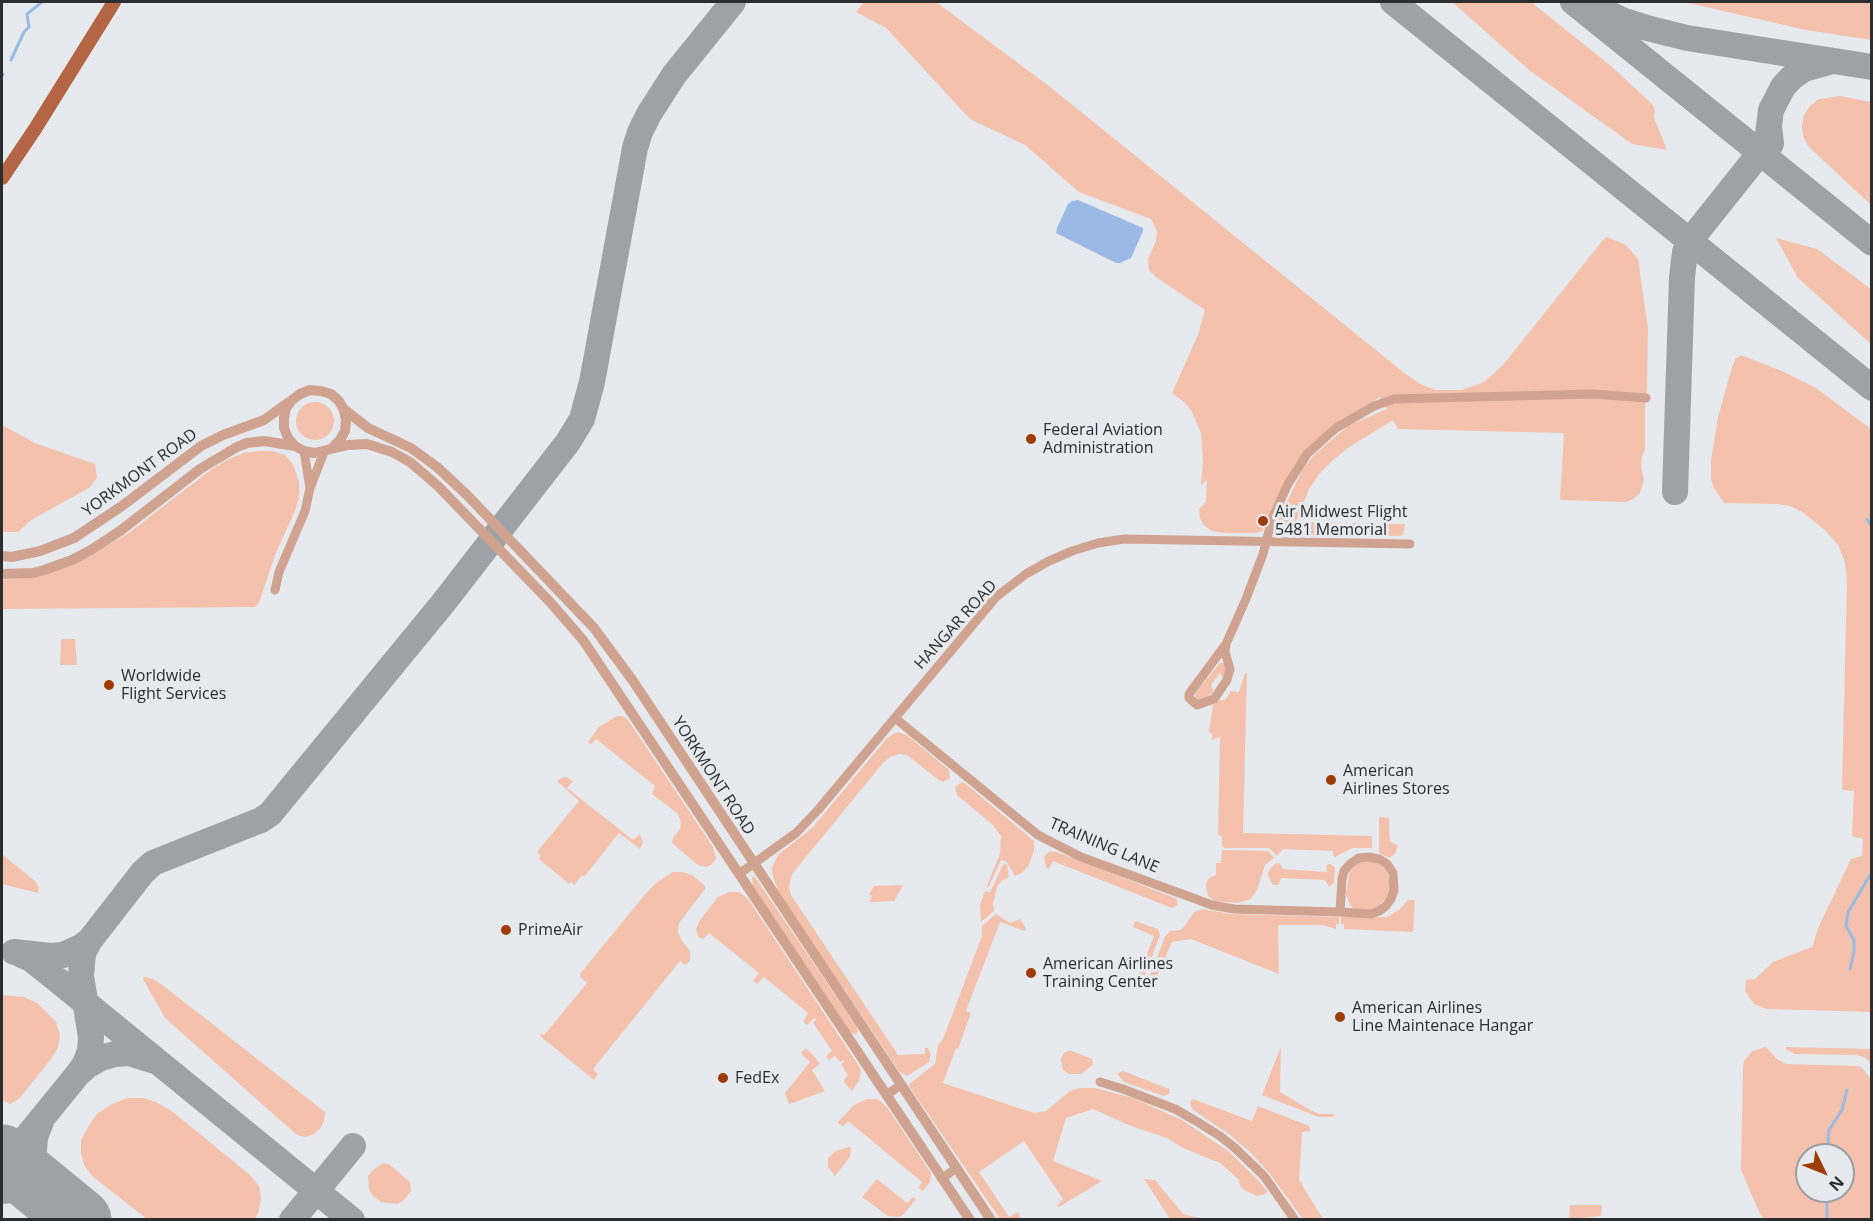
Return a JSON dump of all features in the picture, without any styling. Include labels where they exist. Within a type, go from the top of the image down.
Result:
[{"type":"main road","points":[[2,178],[40,121],[112,2]]},
{"type":"street","name":"YORKMONT ROAD","points":[[2,556],[12,557],[40,551],[74,537],[122,506],[201,446],[264,420],[300,394],[310,390],[321,390],[331,394],[344,410],[368,428],[411,448],[437,467],[482,510],[594,628],[633,681],[991,1220]]},
{"type":"street","points":[[1226,644],[1225,652],[1230,669],[1227,680],[1214,699],[1197,705],[1189,698],[1189,694],[1226,644],[1246,599],[1263,554],[1272,519],[1288,484],[1307,454],[1336,428],[1374,406],[1394,399],[1593,394],[1646,398]]},
{"type":"street","points":[[292,400],[286,408],[284,428],[288,438],[299,448],[310,488]]},
{"type":"street","points":[[274,590],[282,564],[305,512],[310,488],[328,449],[340,440],[345,431],[344,410]]},
{"type":"street","name":"YORKMONT ROAD","points":[[2,574],[33,573],[65,563],[91,550],[120,531],[214,459],[248,443],[264,441],[314,453],[348,445],[367,444],[392,452],[410,462],[438,486],[550,602],[583,640],[970,1220]]},
{"type":"street","name":"HANGAR ROAD","points":[[739,874],[796,833],[996,597],[1020,578],[1049,561],[1080,548],[1124,539],[1410,544]]},
{"type":"street","name":"TRAINING LANE","points":[[895,718],[1038,835],[1071,852],[1212,905],[1234,909],[1371,914],[1386,906],[1394,890],[1393,873],[1387,864],[1369,857],[1359,858],[1350,864],[1344,871],[1342,879],[1340,912]]},
{"type":"street","points":[[1100,1082],[1175,1109],[1220,1136],[1260,1171],[1281,1197],[1295,1220]]},
{"type":"street","points":[[886,1095],[901,1085]]},
{"type":"street","points":[[942,1179],[956,1168]]},
{"type":"shaded area","points":[[864,2],[936,2],[1049,86],[1403,372],[1420,384],[1436,390],[1462,390],[1484,382],[1503,365],[1603,240],[1607,237],[1626,245],[1638,259],[1648,328],[1645,450],[1641,467],[1644,480],[1640,493],[1626,502],[1560,500],[1564,433],[1398,429],[1393,420],[1348,448],[1320,473],[1309,489],[1296,522],[1405,524],[1403,535],[1281,534],[1278,532],[1277,524],[1303,469],[1315,454],[1348,426],[1387,409],[1380,397],[1333,425],[1303,453],[1292,469],[1262,531],[1229,533],[1210,530],[1200,518],[1199,509],[1206,502],[1207,480],[1201,485],[1203,463],[1201,433],[1191,410],[1172,393],[1198,335],[1205,310],[1149,270],[1148,259],[1156,241],[1157,231],[1151,219],[1079,192],[1025,145],[970,119],[886,28],[856,12]]},
{"type":"shaded area","points":[[1452,2],[1531,2],[1611,66],[1653,105],[1654,118],[1667,150],[1632,144],[1529,70]]},
{"type":"shaded area","points":[[1684,2],[1871,2],[1871,40],[1806,30]]},
{"type":"shaded area","points":[[1840,96],[1871,102],[1871,205],[1808,146],[1803,136],[1804,115],[1810,106],[1819,99]]},
{"type":"shaded area","points":[[1776,238],[1817,249],[1871,289],[1871,344],[1798,278]]},
{"type":"shaded area","points":[[1741,355],[1816,388],[1871,429],[1871,1012],[1767,1009],[1754,1004],[1745,991],[1746,980],[1755,979],[1773,962],[1812,947],[1819,926],[1851,859],[1862,856],[1863,839],[1852,836],[1854,791],[1842,790],[1847,581],[1845,562],[1838,545],[1826,531],[1802,512],[1790,506],[1724,503],[1711,479],[1711,460],[1718,417],[1732,367],[1736,358]]},
{"type":"shaded area","points":[[315,402],[328,408],[334,421],[328,434],[315,440],[302,434],[296,421],[302,408]]},
{"type":"shaded area","points":[[2,425],[35,443],[95,464],[97,478],[89,488],[31,520],[18,532],[2,532]]},
{"type":"shaded area","points":[[273,451],[285,455],[293,464],[299,482],[299,498],[275,555],[259,603],[255,607],[2,609],[2,580],[21,578],[89,557],[130,532],[212,469],[244,453]]},
{"type":"shaded area","points":[[62,639],[75,639],[77,665],[60,665]]},
{"type":"shaded area","points":[[1220,663],[1227,665],[1226,675],[1223,678],[1220,673],[1211,685],[1213,692],[1208,697],[1197,699],[1196,692]]},
{"type":"shaded area","points":[[1245,673],[1247,673],[1243,833],[1372,836],[1372,848],[1352,848],[1335,857],[1333,851],[1283,849],[1277,856],[1269,848],[1224,848],[1222,846],[1222,836],[1218,835],[1220,737],[1212,740],[1212,733],[1209,732],[1213,704],[1219,700],[1225,700],[1231,691],[1239,692]]},
{"type":"shaded area","points":[[617,716],[628,720],[713,847],[716,859],[711,865],[706,867],[698,865],[672,843],[680,829],[681,821],[677,813],[652,794],[655,786],[596,739],[591,744],[588,742],[599,727]]},
{"type":"shaded area","points":[[897,732],[907,735],[949,770],[950,778],[943,782],[939,780],[907,755],[899,754],[890,757],[792,874],[789,887],[791,895],[898,1055],[925,1054],[925,1048],[928,1048],[931,1054],[929,1062],[907,1076],[899,1071],[779,893],[772,874],[772,867],[778,855],[813,827],[887,738]]},
{"type":"shaded area","points":[[566,777],[573,781],[567,788],[633,840],[640,834],[643,842],[640,849],[619,833],[584,877],[582,875],[574,885],[571,882],[569,884],[539,859],[541,856],[537,852],[579,801],[557,781]]},
{"type":"shaded area","points":[[962,782],[1034,841],[1034,850],[1029,865],[1022,873],[1015,876],[1007,862],[1001,860],[986,888],[1000,854],[1001,836],[993,825],[957,795],[955,787]]},
{"type":"shaded area","points":[[1379,817],[1389,818],[1390,842],[1398,845],[1395,854],[1389,858],[1379,853]]},
{"type":"shaded area","points":[[1222,850],[1268,851],[1274,858],[1265,865],[1257,890],[1251,899],[1238,903],[1215,901],[1208,896],[1206,885],[1208,879],[1216,875],[1216,863],[1221,863]]},
{"type":"shaded area","points":[[1051,851],[1175,898],[1177,905],[1172,908],[1053,861],[1049,869],[1046,867],[1044,857]]},
{"type":"shaded area","points":[[2,854],[36,882],[39,888],[38,893],[2,884]]},
{"type":"shaded area","points":[[1370,861],[1383,867],[1387,873],[1391,886],[1388,896],[1376,908],[1355,910],[1350,905],[1346,894],[1349,873],[1361,862]]},
{"type":"shaded area","points":[[1004,863],[1007,865],[1009,877],[1001,881],[997,887],[993,904],[994,911],[981,922],[980,905],[985,891],[990,892]]},
{"type":"shaded area","points":[[1276,863],[1279,863],[1283,869],[1327,872],[1326,865],[1331,864],[1335,868],[1334,883],[1329,887],[1325,880],[1281,878],[1278,885],[1273,885],[1268,874]]},
{"type":"shaded area","points":[[673,872],[692,875],[705,886],[679,923],[678,932],[690,951],[690,961],[685,965],[680,961],[593,1069],[598,1074],[594,1080],[540,1036],[544,1035],[587,983],[580,977],[580,974],[647,892]]},
{"type":"shaded area","points":[[752,877],[759,883],[856,1026],[858,1031],[856,1035],[851,1033],[753,887]]},
{"type":"shaded area","points":[[903,885],[894,901],[869,902],[872,896],[869,894],[874,886]]},
{"type":"shaded area","points":[[729,892],[739,892],[748,899],[859,1066],[861,1071],[859,1081],[852,1091],[844,1082],[848,1076],[841,1064],[844,1060],[840,1062],[835,1056],[828,1060],[826,1056],[832,1051],[813,1023],[816,1020],[814,1018],[807,1025],[803,1021],[808,1013],[764,977],[757,984],[753,981],[759,973],[709,933],[703,939],[699,938],[696,929],[700,920],[718,897]]},
{"type":"shaded area","points":[[1408,900],[1415,900],[1413,932],[1344,929],[1344,924],[1341,924],[1341,917],[1387,917],[1399,910]]},
{"type":"shaded area","points":[[1202,909],[1231,914],[1339,917],[1339,924],[1336,924],[1336,929],[1322,925],[1278,925],[1279,974],[1191,939],[1172,942],[1152,987],[1150,986],[1148,980],[1165,937],[1170,931],[1184,927],[1194,912]]},
{"type":"shaded area","points":[[996,914],[1010,923],[1020,919],[1026,929],[1025,931],[1000,922],[966,1011],[971,1013],[943,1083],[1034,1113],[1046,1111],[1070,1091],[1079,1088],[1095,1088],[1133,1098],[1182,1120],[1228,1151],[1258,1180],[1267,1191],[1266,1194],[1257,1196],[1246,1191],[1240,1186],[1239,1180],[1220,1163],[1183,1148],[1167,1138],[1131,1126],[1093,1109],[1066,1118],[1053,1161],[1102,1181],[1059,1207],[1057,1206],[1063,1199],[1024,1141],[979,1172],[1009,1217],[1018,1212],[1021,1219],[1000,1219],[909,1086],[935,1064],[938,1045],[943,1039],[982,936],[982,926]]},
{"type":"shaded area","points":[[1135,921],[1158,929],[1160,935],[1144,978],[1136,982],[1154,936],[1133,927]]},
{"type":"shaded area","points":[[144,977],[153,979],[165,987],[325,1112],[320,1129],[305,1137],[297,1135],[165,1018],[143,979]]},
{"type":"shaded area","points":[[2,995],[24,997],[37,1003],[56,1022],[60,1035],[58,1047],[51,1059],[19,1099],[10,1104],[2,1100]]},
{"type":"shaded area","points":[[1281,1047],[1280,1092],[1312,1111],[1319,1114],[1334,1114],[1333,1117],[1319,1117],[1262,1095]]},
{"type":"shaded area","points":[[1766,1047],[1777,1059],[1786,1064],[1858,1066],[1871,1079],[1871,1219],[1764,1219],[1741,1170],[1744,1061],[1752,1051]]},
{"type":"shaded area","points":[[1786,1047],[1871,1049],[1871,1063],[1857,1055],[1795,1054]]},
{"type":"shaded area","points":[[806,1048],[820,1064],[812,1070],[825,1091],[789,1104],[785,1093],[810,1062],[801,1053]]},
{"type":"shaded area","points":[[1070,1050],[1092,1059],[1093,1065],[1081,1074],[1069,1074],[1063,1070],[1061,1059],[1064,1053]]},
{"type":"shaded area","points":[[1123,1071],[1169,1089],[1170,1093],[1164,1096],[1124,1082],[1118,1075]]},
{"type":"shaded area","points":[[128,1098],[143,1098],[156,1102],[173,1112],[250,1175],[259,1186],[261,1199],[255,1219],[147,1219],[92,1176],[84,1165],[81,1140],[97,1114],[112,1104]]},
{"type":"shaded area","points":[[867,1099],[877,1099],[887,1107],[931,1173],[930,1182],[923,1191],[918,1188],[922,1182],[848,1121],[843,1126],[839,1124],[838,1122],[854,1105]]},
{"type":"shaded area","points":[[1193,1099],[1252,1121],[1258,1106],[1309,1126],[1310,1131],[1302,1132],[1299,1181],[1302,1182],[1323,1219],[1303,1219],[1270,1174],[1251,1153],[1230,1135],[1192,1109],[1190,1102]]},
{"type":"shaded area","points":[[851,1147],[850,1157],[835,1176],[828,1167],[828,1158],[836,1151]]},
{"type":"shaded area","points":[[383,1163],[389,1164],[410,1182],[411,1191],[403,1201],[397,1204],[381,1202],[372,1195],[369,1189],[368,1176]]},
{"type":"shaded area","points":[[877,1179],[907,1203],[913,1197],[916,1199],[904,1214],[899,1217],[888,1216],[862,1197]]},
{"type":"shaded area","points":[[1144,1179],[1155,1180],[1183,1214],[1204,1219],[1170,1219]]},
{"type":"shaded area","points":[[1570,1205],[1602,1205],[1601,1216],[1569,1219]]},
{"type":"water","points":[[1078,200],[1143,228],[1131,258],[1116,263],[1056,233],[1068,204]]},
{"type":"waterway","points":[[11,60],[24,32],[29,27],[27,14],[42,2]]},
{"type":"waterway","points":[[1867,519],[1872,527]]},
{"type":"waterway","points":[[1850,969],[1854,940],[1846,926],[1848,912],[1872,872]]},
{"type":"waterway","points":[[1828,1143],[1829,1130],[1842,1110],[1847,1090]]},
{"type":"waterway","points":[[1827,1203],[1827,1220]]},
{"type":"taxiway","points":[[14,952],[50,956],[63,955],[81,947],[90,940],[143,872],[153,863],[261,820],[270,814],[444,602],[568,442],[582,419],[592,382],[635,148],[640,132],[674,75],[733,2]]},
{"type":"taxiway","points":[[1393,2],[1872,388]]},
{"type":"taxiway","points":[[1573,2],[1872,243]]},
{"type":"taxiway","points":[[1595,7],[1624,21],[1687,38],[1872,67]]},
{"type":"taxiway","points":[[1771,144],[1769,126],[1771,110],[1783,87],[1804,69],[1829,62]]},
{"type":"taxiway","points":[[1675,492],[1682,277],[1685,252],[1696,233],[1763,149],[1769,126]]},
{"type":"taxiway","points":[[2,1167],[85,1064],[90,1051],[91,1037],[81,976],[83,953],[90,940]]},
{"type":"taxiway","points":[[22,955],[31,959],[55,978],[352,1220]]},
{"type":"taxiway","points":[[78,1074],[101,1058],[115,1054],[129,1053],[155,1061]]},
{"type":"taxiway","points":[[41,1122],[35,1137],[35,1166],[45,1189],[57,1201]]},
{"type":"taxiway","points":[[292,1220],[353,1146]]},
{"type":"taxiway","points":[[2,1191],[19,1189],[34,1191],[57,1201]]},
{"type":"runway","points":[[2,1156],[80,1220]]},
{"type":"place","name":"Federal Aviation Administration","points":[[1031,439]]},
{"type":"place","name":"Air Midwest Flight 5481 Memorial","points":[[1263,521]]},
{"type":"place","name":"Worldwide Flight Services","points":[[109,685]]},
{"type":"place","name":"American Airlines Stores","points":[[1331,780]]},
{"type":"place","name":"PrimeAir","points":[[506,930]]},
{"type":"place","name":"American Airlines Training Center","points":[[1031,973]]},
{"type":"place","name":"American Airlines Line Maintenace Hangar","points":[[1340,1017]]},
{"type":"place","name":"FedEx","points":[[723,1078]]}]
